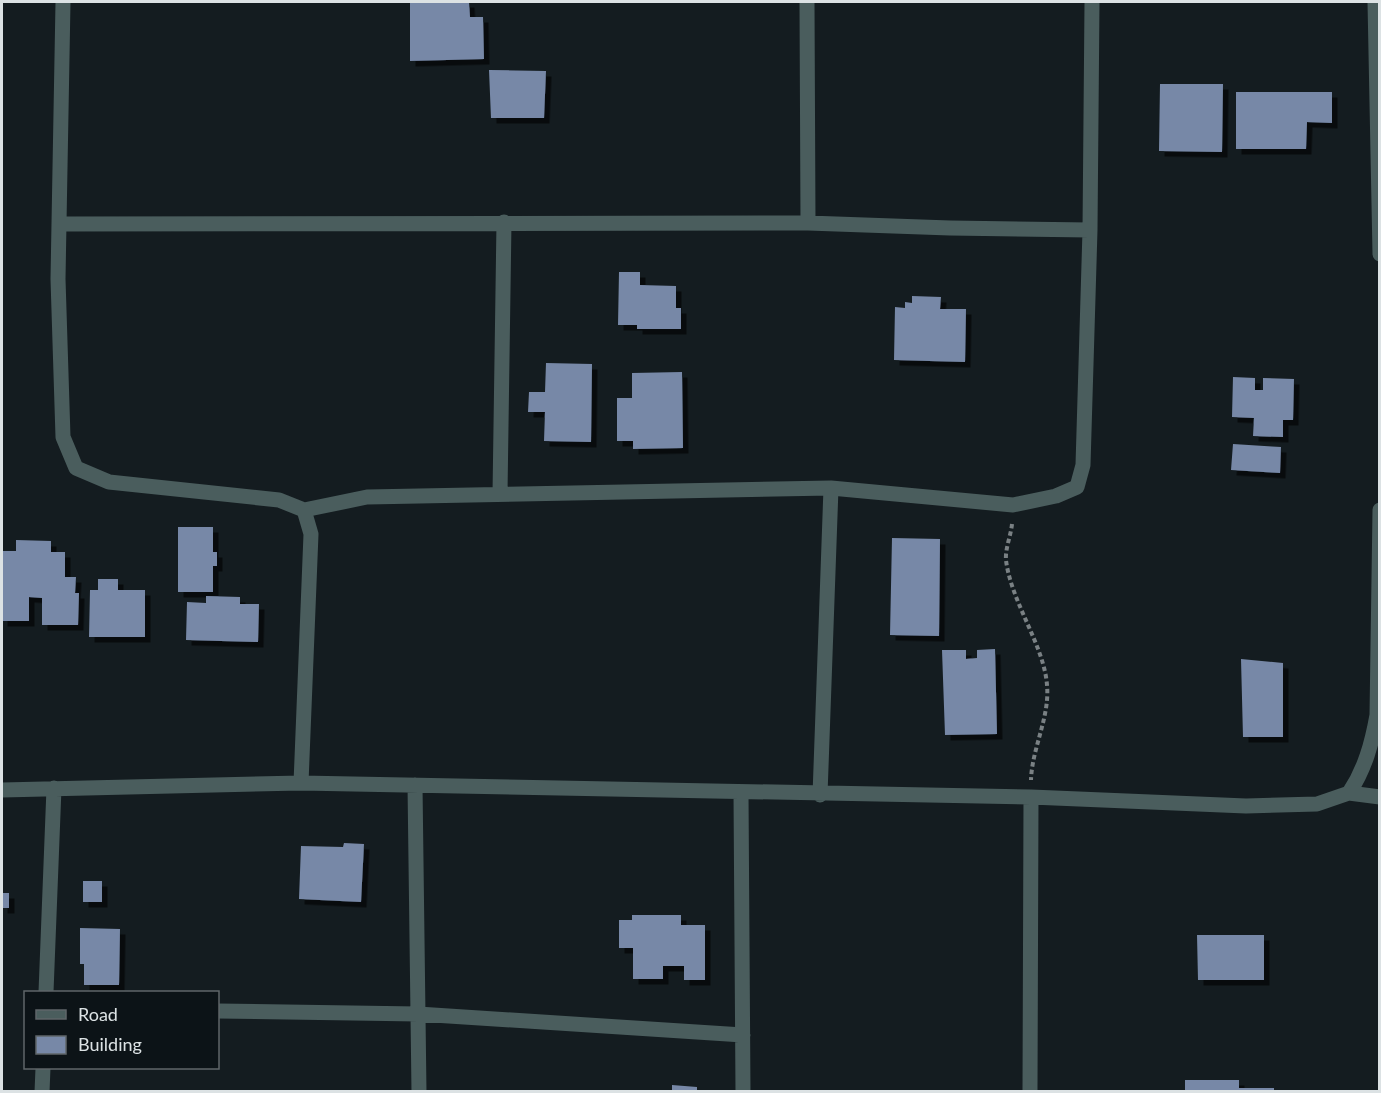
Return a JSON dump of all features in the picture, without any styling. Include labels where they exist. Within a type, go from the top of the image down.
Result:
[{"type":"street","points":[[63,2],[61,224],[58,279],[63,437],[76,468],[110,482],[279,500],[304,510],[367,497],[831,488],[1013,505],[1056,496],[1077,487],[1083,465],[1090,230],[1092,2]]},
{"type":"street","points":[[807,2],[808,223]]},
{"type":"street","points":[[1375,2],[1378,31],[1380,254]]},
{"type":"street","points":[[500,495],[504,222]]},
{"type":"street","points":[[61,224],[808,223],[1090,230]]},
{"type":"street","points":[[820,795],[831,488]]},
{"type":"street","points":[[301,783],[310,534],[304,510]]},
{"type":"street","points":[[1349,793],[1361,775],[1373,740],[1377,715],[1380,510]]},
{"type":"street","points":[[2,790],[301,783],[820,795],[1031,797],[1246,806],[1317,804],[1349,793],[1380,797]]},
{"type":"street","points":[[415,785],[419,1092]]},
{"type":"street","points":[[46,991],[54,788]]},
{"type":"street","points":[[741,793],[743,1092]]},
{"type":"street","points":[[1030,1092],[1031,797]]},
{"type":"street","points":[[219,1011],[418,1014],[743,1035]]},
{"type":"street","points":[[42,1092],[43,1069]]},
{"type":"path","points":[[1013,505],[1011,539],[1005,556],[1009,577],[1047,685],[1045,710],[1032,759],[1031,797]]},
{"type":"building","points":[[410,2],[469,2],[470,17],[483,17],[484,59],[410,61]]},
{"type":"building","points":[[489,70],[546,71],[544,118],[491,118]]},
{"type":"building","points":[[1160,84],[1223,84],[1222,152],[1159,151]]},
{"type":"building","points":[[1236,92],[1332,92],[1332,123],[1307,122],[1306,149],[1236,149]]},
{"type":"building","points":[[619,272],[640,272],[640,285],[676,286],[676,308],[681,308],[681,329],[637,329],[637,325],[618,325]]},
{"type":"building","points":[[912,296],[941,297],[940,309],[966,309],[965,362],[894,360],[895,307],[905,308],[905,302],[912,303]]},
{"type":"building","points":[[546,363],[592,364],[591,442],[544,441],[545,412],[528,412],[529,392],[545,392]]},
{"type":"building","points":[[682,372],[683,448],[633,449],[633,441],[617,441],[617,398],[632,398],[632,373]]},
{"type":"building","points":[[1233,377],[1255,378],[1255,390],[1263,390],[1263,378],[1294,379],[1293,420],[1283,420],[1283,437],[1253,436],[1254,418],[1232,417]]},
{"type":"building","points":[[1233,444],[1281,447],[1280,473],[1231,470]]},
{"type":"building","points":[[178,527],[213,527],[213,552],[217,552],[217,566],[213,566],[213,592],[178,592]]},
{"type":"building","points":[[892,538],[940,539],[939,636],[890,635]]},
{"type":"building","points":[[16,540],[51,541],[51,552],[65,552],[65,577],[76,577],[75,593],[79,593],[78,625],[42,625],[42,598],[29,597],[29,621],[2,621],[2,551],[16,551]]},
{"type":"building","points":[[98,579],[118,579],[118,590],[145,590],[145,637],[89,637],[90,590],[98,590]]},
{"type":"building","points":[[206,596],[240,597],[240,604],[259,604],[258,642],[186,640],[187,602],[206,603]]},
{"type":"building","points":[[995,649],[997,734],[945,735],[942,650],[966,650],[966,659],[977,658],[977,650]]},
{"type":"building","points":[[1241,659],[1283,663],[1283,737],[1243,737]]},
{"type":"building","points":[[344,843],[364,844],[361,902],[299,899],[301,846],[343,847]]},
{"type":"building","points":[[83,881],[102,881],[102,902],[83,902]]},
{"type":"building","points":[[2,893],[9,893],[9,908],[2,908]]},
{"type":"building","points":[[632,915],[681,915],[681,925],[705,925],[705,980],[684,980],[684,966],[663,966],[663,979],[633,979],[633,948],[619,948],[619,920],[632,920]]},
{"type":"building","points":[[80,928],[120,929],[119,985],[84,985],[84,964],[80,964]]},
{"type":"building","points":[[1197,935],[1264,935],[1264,980],[1198,980]]},
{"type":"building","points":[[1185,1080],[1239,1080],[1239,1088],[1274,1088],[1274,1092],[1185,1092]]},
{"type":"building","points":[[672,1085],[697,1087],[697,1092],[672,1092]]}]
